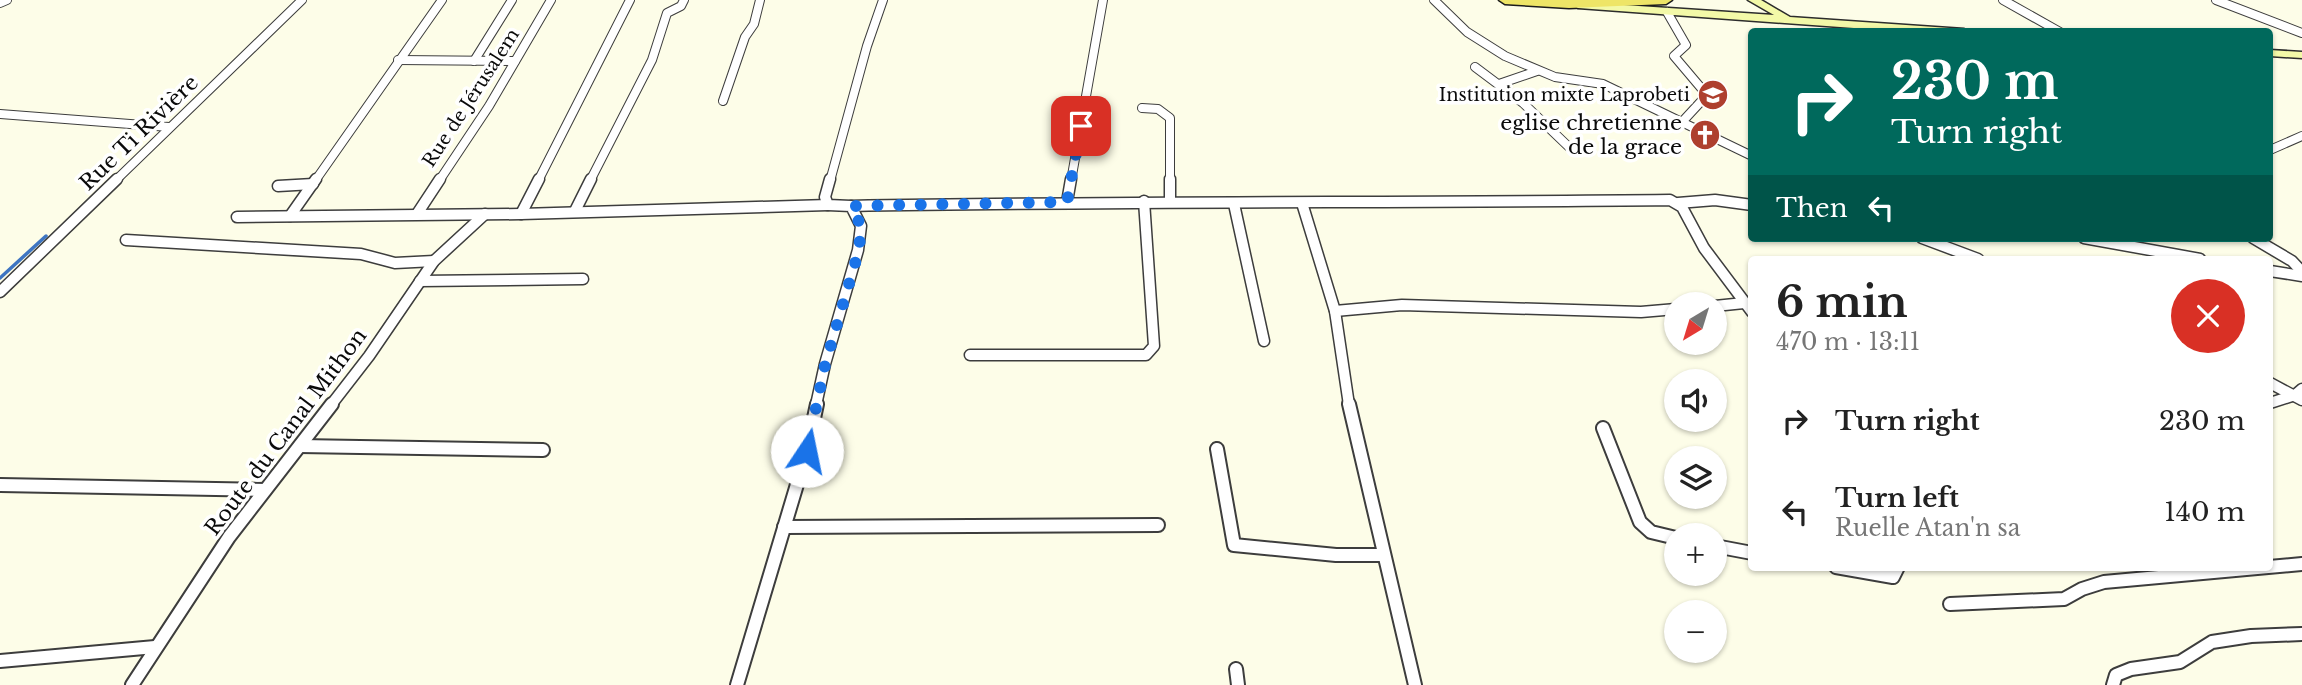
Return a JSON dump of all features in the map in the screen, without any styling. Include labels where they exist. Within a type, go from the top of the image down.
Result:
[{"type":"main road","points":[[1505,0],[1666,6],[1841,28]]},
{"type":"main road","points":[[1753,0],[1792,20]]},
{"type":"main road","points":[[2273,53],[2302,55]]},
{"type":"street","points":[[0,3],[7,0]]},
{"type":"street","name":"Rue Ti Rivière","points":[[0,292],[302,0]]},
{"type":"street","points":[[290,216],[442,0]]},
{"type":"street","points":[[474,61],[512,0]]},
{"type":"street","name":"Rue de Jérusalem","points":[[417,214],[489,106],[551,0]]},
{"type":"street","points":[[521,214],[630,0]]},
{"type":"street","points":[[575,211],[652,60],[667,13],[681,6],[684,0]]},
{"type":"street","points":[[723,101],[745,37],[754,24],[760,0]]},
{"type":"street","points":[[828,205],[825,197],[833,161],[883,0]]},
{"type":"street","points":[[1067,202],[1103,0]]},
{"type":"street","points":[[1434,0],[1467,32],[1505,57],[1537,71],[1573,81],[1602,84],[1748,154]]},
{"type":"street","points":[[2003,0],[2053,28]]},
{"type":"street","points":[[2216,0],[2302,33]]},
{"type":"street","points":[[1666,6],[1686,45],[1674,56],[1707,95],[1682,122]]},
{"type":"street","points":[[398,60],[515,61]]},
{"type":"street","points":[[1475,67],[1555,131],[1571,149]]},
{"type":"street","points":[[1499,84],[1537,71]]},
{"type":"street","points":[[1142,108],[1158,109],[1170,118],[1170,202]]},
{"type":"street","points":[[0,114],[169,127]]},
{"type":"street","points":[[2273,149],[2302,136]]},
{"type":"street","points":[[278,186],[313,184]]},
{"type":"street","points":[[237,217],[1144,201],[1234,204],[1658,199],[1678,203],[1715,200],[1748,204]]},
{"type":"street","points":[[970,355],[1140,356],[1151,350],[1154,346],[1144,201]]},
{"type":"street","points":[[1302,203],[1335,311],[1344,384],[1382,555],[1415,685]]},
{"type":"street","points":[[1678,203],[1704,248],[1748,308]]},
{"type":"street","points":[[1234,204],[1265,341]]},
{"type":"street","points":[[737,685],[807,451],[825,365],[859,250],[861,226],[851,206]]},
{"type":"street","name":"Route du Canal Mithon","points":[[132,685],[229,537],[369,356],[434,261],[485,214]]},
{"type":"street","points":[[125,240],[361,254],[395,262],[434,261]]},
{"type":"street","points":[[1932,242],[1967,256]]},
{"type":"street","points":[[2106,242],[2183,256]]},
{"type":"street","points":[[2260,242],[2292,261],[2302,274]]},
{"type":"street","points":[[2273,271],[2302,274]]},
{"type":"street","points":[[420,281],[583,279]]},
{"type":"street","points":[[1727,305],[1744,303]]},
{"type":"street","points":[[1335,311],[1402,305],[1641,312],[1664,310]]},
{"type":"street","points":[[2273,384],[2300,395]]},
{"type":"street","points":[[2273,402],[2300,395]]},
{"type":"street","points":[[1603,428],[1640,522],[1644,529],[1664,536]]},
{"type":"street","points":[[300,446],[542,450]]},
{"type":"street","points":[[1217,449],[1234,545],[1336,555],[1382,555]]},
{"type":"street","points":[[0,485],[265,490]]},
{"type":"street","points":[[785,527],[1158,525]]},
{"type":"street","points":[[1727,548],[1748,552]]},
{"type":"street","points":[[2273,567],[2302,564]]},
{"type":"street","points":[[1859,571],[1893,577],[1896,571]]},
{"type":"street","points":[[1950,604],[2064,599],[2082,589],[2104,582],[2225,571]]},
{"type":"street","points":[[2113,685],[2116,675],[2131,669],[2180,662],[2212,642],[2251,636],[2302,634]]},
{"type":"street","points":[[0,661],[155,647]]},
{"type":"street","points":[[1236,669],[1238,685]]},
{"type":"waterway","points":[[0,278],[46,236]]},
{"type":"place","name":"Institution mixte Laprobeti","points":[[1713,95]]},
{"type":"place","name":"eglise chretienne de la grace","points":[[1705,135]]},
{"type":"route","points":[[807,451],[825,365],[859,250],[861,226],[851,206],[1067,202],[1081,126]]}]
